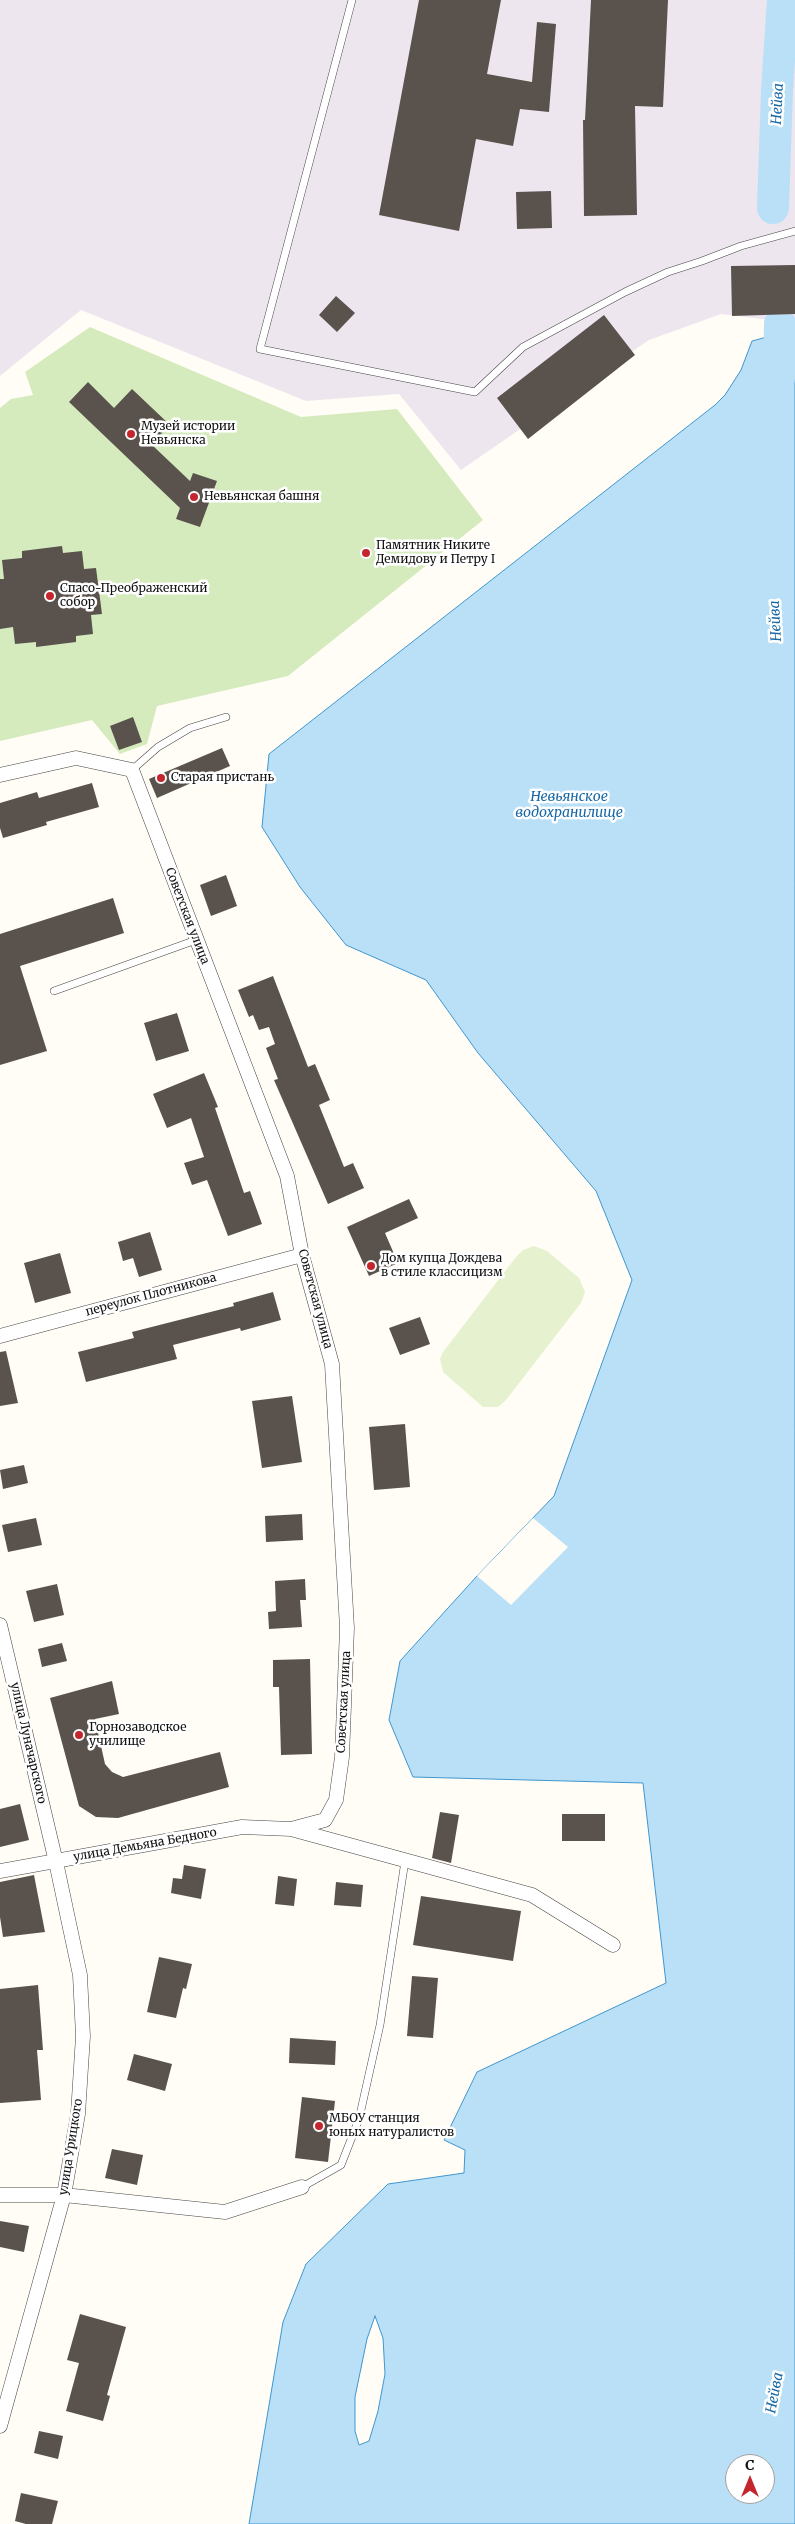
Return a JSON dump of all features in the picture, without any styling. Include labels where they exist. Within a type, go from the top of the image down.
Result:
[{"type":"street","points":[[0,775],[76,758],[132,770]]},
{"type":"street","name":"Советская улица","points":[[132,770],[287,1176],[302,1255],[332,1364],[347,1628],[342,1757],[336,1800],[325,1820],[291,1828]]},
{"type":"street","name":"переулок Плотникова","points":[[0,1336],[302,1255]]},
{"type":"street","name":"улица Луначарского","points":[[0,1625],[56,1862]]},
{"type":"street","name":"улица Демьяна Бедного","points":[[0,1871],[242,1827],[291,1828]]},
{"type":"street","points":[[291,1828],[532,1895],[613,1945]]},
{"type":"street","name":"улица Урицкого","points":[[0,2426],[64,2195],[78,2114],[83,2036],[80,1975],[56,1862]]},
{"type":"street","points":[[0,2195],[64,2195],[225,2212],[302,2187]]},
{"type":"lane","points":[[352,0],[260,349],[475,392],[523,347],[624,292],[668,272],[741,246],[795,231]]},
{"type":"lane","points":[[132,770],[158,747],[190,728],[226,717]]},
{"type":"lane","points":[[54,991],[196,940]]},
{"type":"lane","points":[[302,2187],[341,2165],[358,2119],[380,2026],[405,1860]]},
{"type":"shaded area","points":[[0,0],[795,0],[795,323],[721,314],[649,340],[461,470],[399,394],[306,401],[81,310],[0,376]]},
{"type":"green space","points":[[90,327],[301,417],[397,409],[483,520],[288,676],[157,706],[147,744],[120,754],[92,720],[0,741],[0,408],[11,399],[33,395],[25,372]]},
{"type":"green space","points":[[534,1246],[547,1251],[579,1278],[585,1292],[581,1303],[506,1400],[498,1407],[483,1407],[443,1372],[440,1359],[443,1352],[516,1257],[523,1250]]},
{"type":"water","points":[[777,0],[795,0],[795,20],[777,90]]},
{"type":"water","name":"Невьянское водохранилище","points":[[778,334],[795,337],[795,2524],[249,2524],[283,2322],[306,2264],[388,2184],[464,2173],[465,2150],[444,2140],[477,2072],[666,1983],[643,1783],[413,1777],[389,1720],[400,1661],[477,1576],[554,1496],[632,1280],[596,1191],[478,1053],[426,980],[346,945],[300,887],[262,827],[269,754],[715,405],[725,395],[741,370],[752,341]],"holes":[[[375,2316],[383,2338],[385,2374],[378,2411],[369,2441],[359,2445],[355,2431],[355,2397],[367,2339]]]},
{"type":"pier","points":[[533,1518],[568,1547],[511,1605],[477,1576]]},
{"type":"building","points":[[419,0],[501,0],[487,74],[532,82],[537,22],[556,24],[549,112],[520,109],[513,146],[476,139],[459,231],[379,215]]},
{"type":"building","points":[[591,0],[668,0],[663,107],[635,106],[637,215],[584,216],[583,120],[585,120]]},
{"type":"building","points":[[551,191],[552,228],[517,229],[516,192]]},
{"type":"building","points":[[795,265],[795,314],[732,316],[731,266]]},
{"type":"building","points":[[336,296],[355,313],[337,332],[319,315]]},
{"type":"building","points":[[604,315],[635,355],[528,439],[497,398]]},
{"type":"building","name":"Музей истории Невьянска","points":[[88,382],[114,408],[132,389],[170,425],[151,444],[190,481],[193,473],[217,481],[200,527],[176,519],[180,508],[69,402]]},
{"type":"building","name":"Спасо-Преображенский собор","points":[[62,546],[63,553],[82,551],[84,569],[96,568],[102,614],[91,615],[93,634],[76,636],[76,642],[36,647],[36,642],[15,644],[13,627],[0,629],[0,579],[4,579],[2,560],[22,558],[22,551]]},
{"type":"building","points":[[133,717],[142,742],[119,750],[110,726]]},
{"type":"building","points":[[222,748],[230,766],[157,798],[149,779]]},
{"type":"building","points":[[92,783],[99,807],[46,822],[47,825],[3,838],[0,828],[0,803],[37,792],[39,798]]},
{"type":"building","points":[[226,875],[237,906],[211,916],[200,885]]},
{"type":"building","points":[[113,898],[124,933],[20,966],[47,1051],[0,1065],[0,934]]},
{"type":"building","points":[[273,976],[308,1067],[315,1064],[330,1100],[319,1105],[344,1167],[353,1163],[364,1188],[328,1204],[274,1080],[278,1079],[266,1048],[275,1044],[269,1027],[259,1030],[253,1015],[249,1017],[238,990]]},
{"type":"building","points":[[177,1013],[189,1051],[156,1061],[144,1023]]},
{"type":"building","points":[[204,1073],[218,1107],[215,1108],[244,1193],[250,1191],[262,1224],[228,1236],[207,1180],[192,1185],[184,1163],[204,1157],[191,1118],[167,1128],[153,1094]]},
{"type":"building","points":[[409,1199],[418,1218],[385,1233],[398,1263],[369,1276],[347,1227]]},
{"type":"building","points":[[150,1232],[162,1270],[139,1277],[133,1258],[123,1261],[118,1242]]},
{"type":"building","points":[[60,1253],[71,1293],[35,1303],[24,1263]]},
{"type":"building","points":[[273,1292],[281,1320],[241,1331],[240,1328],[173,1345],[177,1359],[86,1382],[78,1352],[134,1338],[132,1332],[234,1306],[233,1303]]},
{"type":"building","points":[[420,1317],[430,1344],[400,1355],[389,1328]]},
{"type":"building","points":[[6,1351],[18,1403],[0,1406],[0,1352]]},
{"type":"building","points":[[292,1396],[302,1462],[262,1468],[252,1401]]},
{"type":"building","points":[[405,1424],[410,1487],[374,1490],[369,1427]]},
{"type":"building","points":[[24,1465],[28,1483],[3,1489],[0,1470]]},
{"type":"building","points":[[302,1514],[303,1540],[266,1542],[265,1516]]},
{"type":"building","points":[[36,1518],[42,1545],[8,1552],[2,1525]]},
{"type":"building","points":[[305,1579],[306,1600],[300,1600],[302,1627],[269,1629],[268,1612],[276,1611],[275,1581]]},
{"type":"building","points":[[57,1584],[64,1615],[34,1622],[26,1591]]},
{"type":"building","points":[[62,1643],[67,1661],[42,1667],[38,1649]]},
{"type":"building","points":[[310,1659],[312,1754],[281,1755],[279,1687],[273,1687],[273,1660]]},
{"type":"building","name":"Горнозаводское училище","points":[[112,1681],[119,1714],[95,1719],[105,1764],[112,1772],[123,1777],[220,1752],[229,1787],[118,1818],[96,1817],[79,1806],[50,1698]]},
{"type":"building","points":[[20,1804],[29,1840],[0,1847],[0,1809]]},
{"type":"building","points":[[440,1812],[459,1815],[451,1863],[432,1858]]},
{"type":"building","points":[[562,1814],[605,1814],[605,1841],[562,1841]]},
{"type":"building","points":[[184,1865],[206,1869],[201,1899],[171,1893],[173,1878],[182,1879]]},
{"type":"building","points":[[34,1875],[45,1932],[3,1937],[0,1917],[0,1882]]},
{"type":"building","points":[[278,1876],[297,1879],[294,1906],[275,1904]]},
{"type":"building","points":[[336,1882],[363,1885],[361,1907],[334,1905]]},
{"type":"building","points":[[421,1896],[521,1911],[513,1961],[413,1945]]},
{"type":"building","points":[[159,1957],[192,1964],[186,1989],[183,1988],[176,2018],[147,2012]]},
{"type":"building","points":[[412,1976],[438,1978],[433,2038],[407,2036]]},
{"type":"building","points":[[38,1985],[43,2050],[37,2050],[41,2100],[0,2103],[0,1989]]},
{"type":"building","points":[[290,2038],[336,2041],[335,2065],[289,2063]]},
{"type":"building","points":[[134,2054],[172,2064],[165,2091],[127,2080]]},
{"type":"building","points":[[302,2097],[335,2101],[328,2162],[295,2158]]},
{"type":"building","points":[[112,2149],[143,2155],[137,2185],[105,2178]]},
{"type":"building","points":[[0,2221],[29,2226],[24,2252],[0,2247]]},
{"type":"building","points":[[80,2314],[126,2327],[107,2395],[110,2396],[103,2421],[66,2411],[79,2363],[67,2360]]},
{"type":"building","points":[[39,2431],[63,2436],[58,2459],[34,2453]]},
{"type":"building","points":[[21,2493],[58,2501],[52,2524],[26,2524],[15,2521]]},
{"type":"waterway","name":"Нейва","points":[[773,208],[777,90],[783,0]]},
{"type":"waterway","name":"Нейва","points":[[779,378],[780,324]]},
{"type":"place","name":"Музей истории Невьянска","points":[[131,434]]},
{"type":"place","name":"Невьянская башня","points":[[194,497]]},
{"type":"place","name":"Памятник Никите Демидову и Петру I","points":[[366,553]]},
{"type":"place","name":"Спасо-Преображенский собор","points":[[50,596]]},
{"type":"place","name":"Старая пристань","points":[[161,778]]},
{"type":"place","name":"Дом купца Дождева в стиле классицизм","points":[[371,1266]]},
{"type":"place","name":"Горнозаводское училище","points":[[79,1735]]},
{"type":"place","name":"МБОУ станция юных натуралистов","points":[[319,2126]]}]
